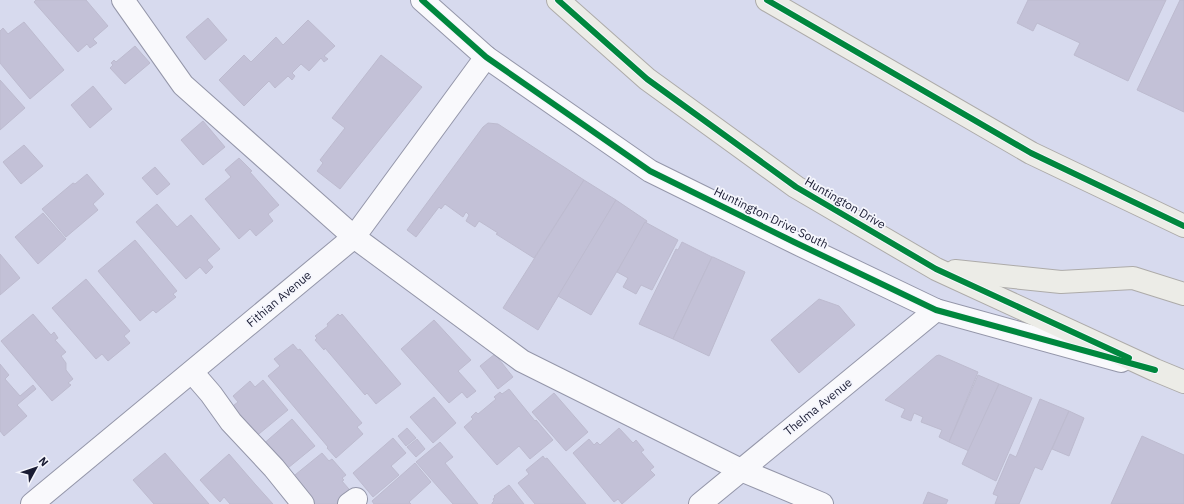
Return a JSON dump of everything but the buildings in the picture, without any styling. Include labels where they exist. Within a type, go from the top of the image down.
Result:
[{"type":"main road","name":"Huntington Drive","points":[[558,0],[647,79],[796,187],[936,269],[1184,382]]},
{"type":"main road","points":[[767,0],[1031,153],[1184,226]]},
{"type":"main road","points":[[794,0],[855,51]]},
{"type":"main road","points":[[936,269],[1061,282],[1133,278],[1184,294]]},
{"type":"street","points":[[123,0],[183,85],[354,238],[522,361],[741,470],[822,504]]},
{"type":"street","name":"Huntington Drive South","points":[[422,0],[486,57],[650,171],[936,310],[1155,370]]},
{"type":"street","name":"Fithian Avenue","points":[[32,504],[354,238],[486,57]]},
{"type":"street","name":"Thelma Avenue","points":[[700,504],[936,310]]},
{"type":"street","points":[[192,372],[211,394],[231,422],[274,468],[303,504]]},
{"type":"cycle path","points":[[422,0],[486,57],[650,171],[936,310],[1155,370]]},
{"type":"cycle path","points":[[558,0],[647,79],[796,187],[936,269],[1129,358]]},
{"type":"cycle path","points":[[767,0],[1031,153],[1184,226]]}]
